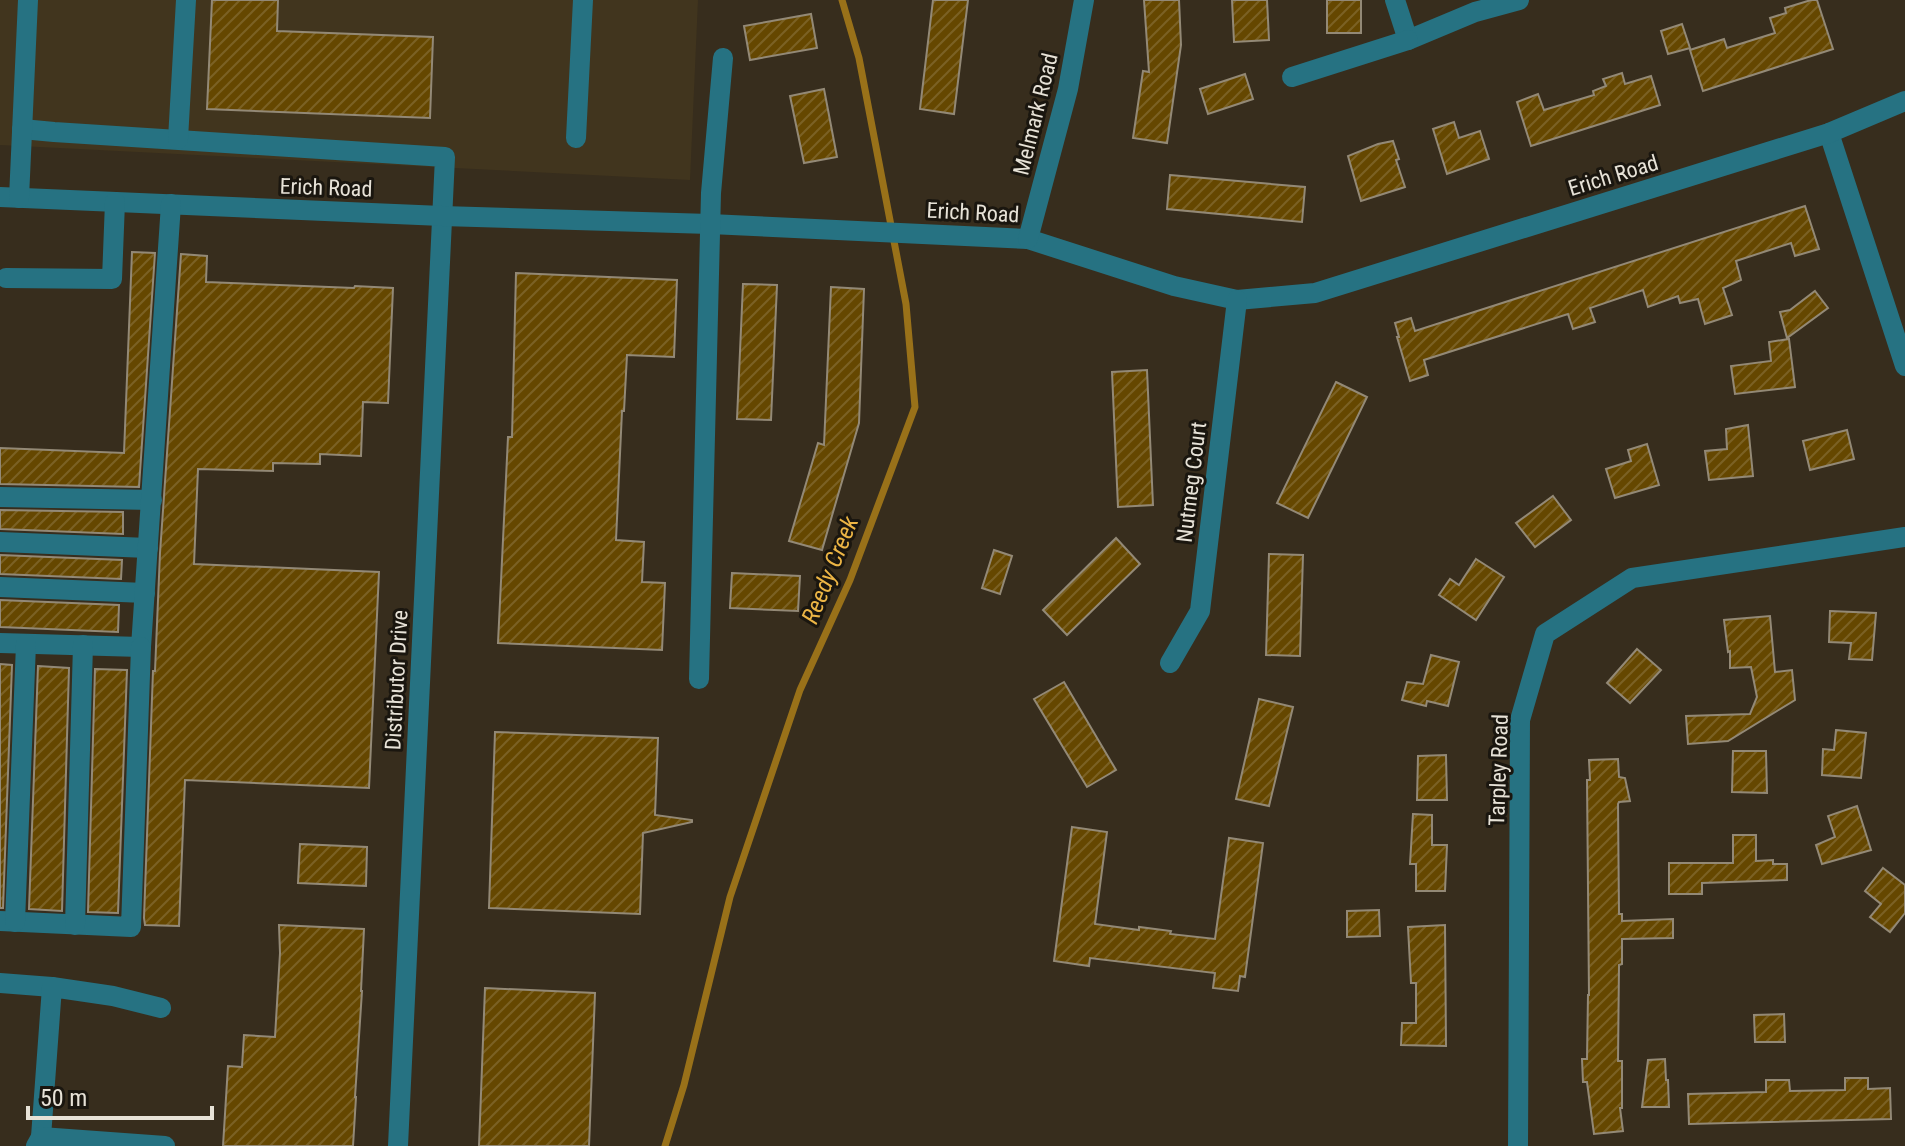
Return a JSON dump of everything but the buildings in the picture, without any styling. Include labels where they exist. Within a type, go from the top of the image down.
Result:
[{"type":"street","points":[[10,198],[22,129],[28,0]]},
{"type":"street","points":[[22,129],[178,139],[186,0]]},
{"type":"street","points":[[576,138],[583,0]]},
{"type":"street","name":"Melmark Road","points":[[1028,239],[1068,89],[1084,0]]},
{"type":"street","points":[[1395,0],[1408,40]]},
{"type":"street","points":[[1292,77],[1408,40],[1475,12],[1519,0]]},
{"type":"street","points":[[699,679],[710,224],[723,58]]},
{"type":"street","name":"Erich Road","points":[[10,198],[1028,239],[1174,286],[1237,300],[1315,293],[1829,133],[1905,101]]},
{"type":"street","points":[[1829,133],[1905,366]]},
{"type":"street","name":"Distributor Drive","points":[[178,139],[445,157],[398,1146]]},
{"type":"street","points":[[6,278],[112,279],[115,202]]},
{"type":"street","points":[[26,644],[8,922],[131,927],[141,647],[171,204]]},
{"type":"street","name":"Nutmeg Court","points":[[1170,663],[1200,611],[1237,300]]},
{"type":"street","points":[[0,497],[152,500]]},
{"type":"street","name":"Tarpley Road","points":[[1518,1146],[1520,720],[1545,634],[1632,578],[1905,537]]},
{"type":"street","points":[[0,542],[148,548]]},
{"type":"street","points":[[0,587],[145,593]]},
{"type":"street","points":[[0,643],[141,647]]},
{"type":"street","points":[[75,925],[83,645]]},
{"type":"street","points":[[0,983],[113,996],[161,1008]]},
{"type":"street","points":[[52,987],[38,1141],[165,1146]]},
{"type":"shaded area","points":[[0,0],[698,0],[690,180],[0,145]]},
{"type":"waterway","name":"Reedy Creek","points":[[665,1146],[684,1085],[730,897],[800,690],[850,580],[915,407],[906,304],[859,58],[842,0]]}]
